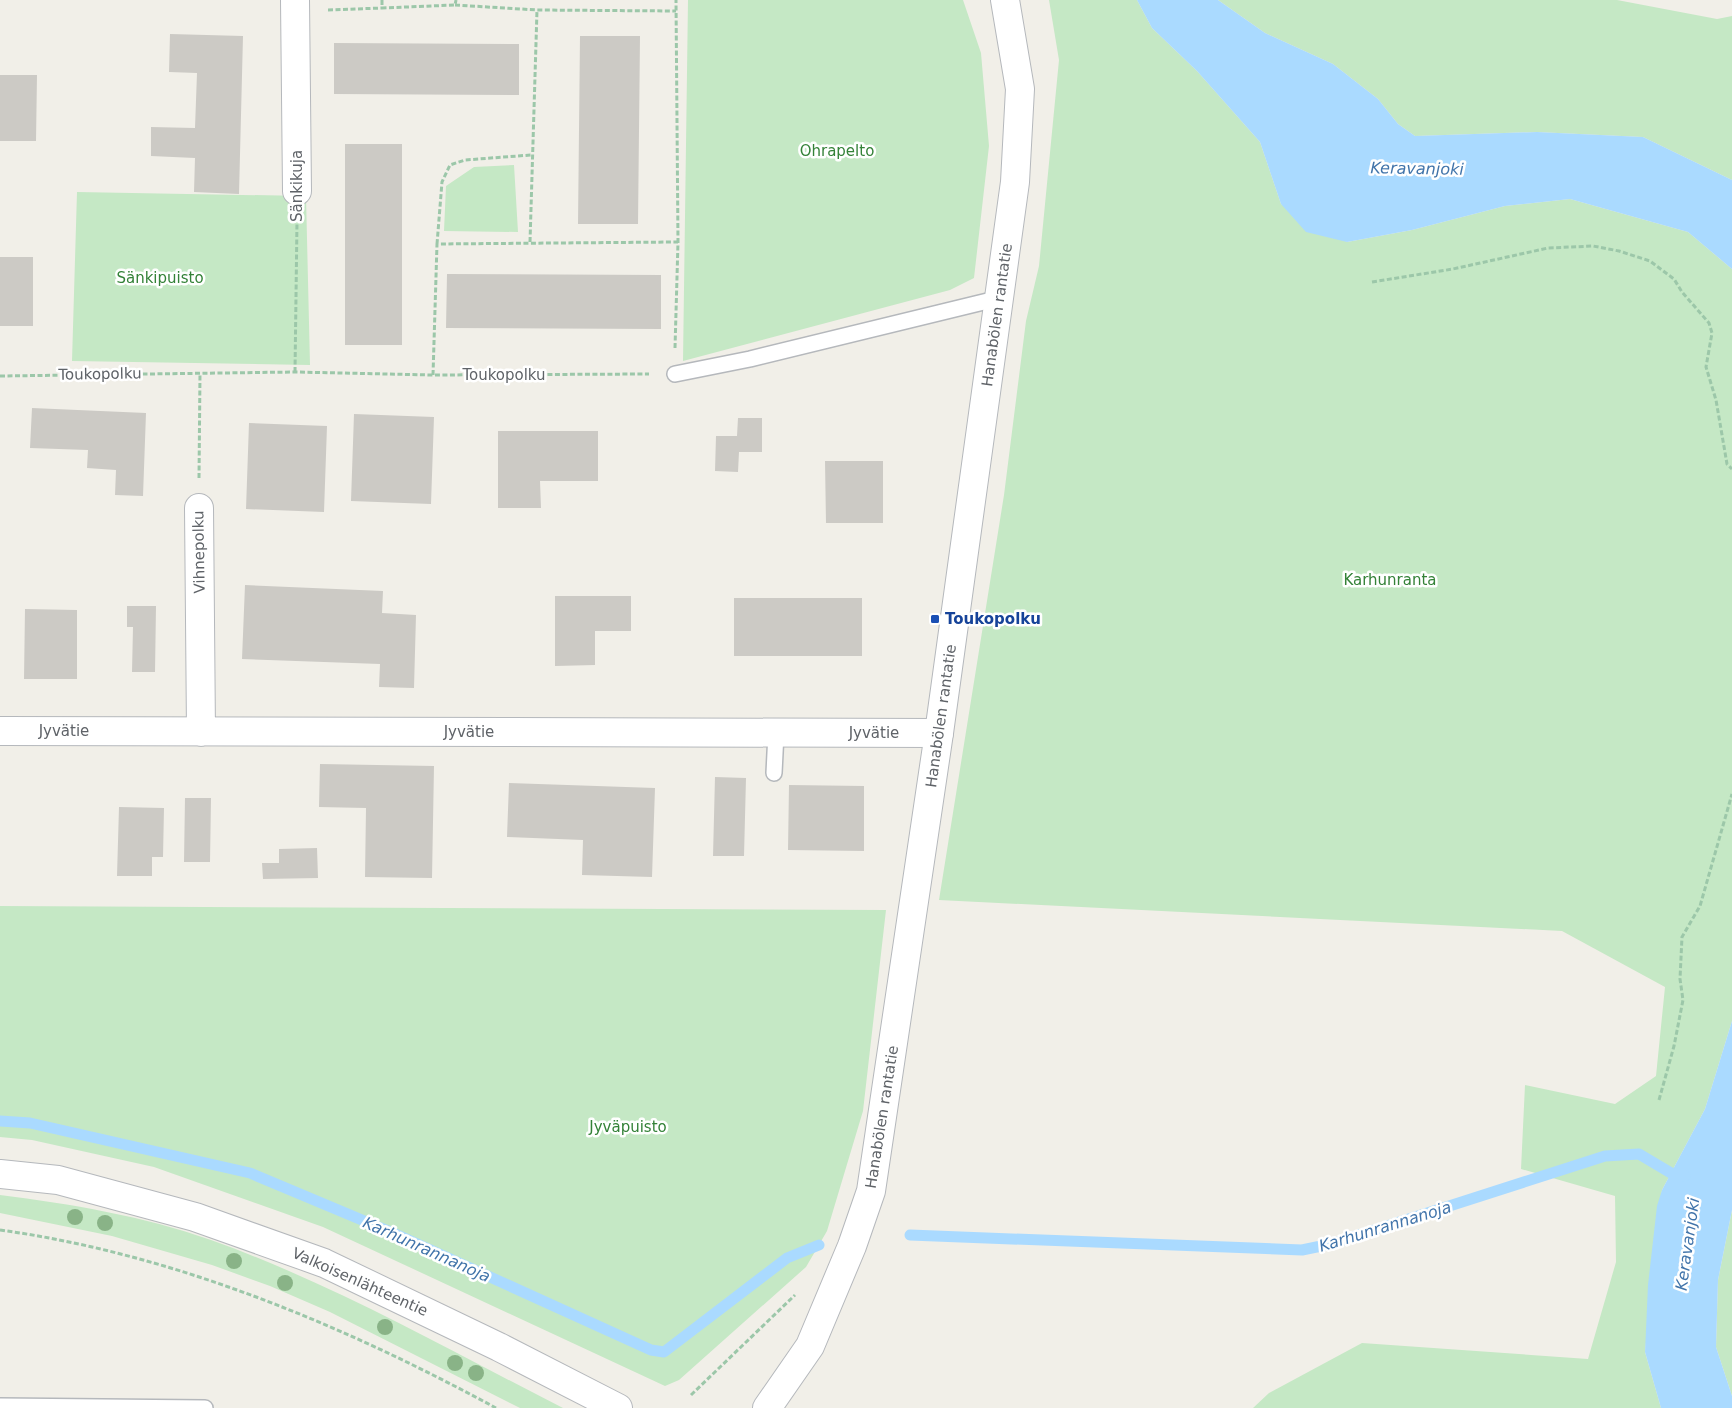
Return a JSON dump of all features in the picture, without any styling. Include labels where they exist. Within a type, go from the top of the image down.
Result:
[{"type":"street","name":"Hanabölen rantatie","points":[[767,1408],[810,1346],[852,1246],[871,1191],[939,733],[1015,182],[1020,89],[1005,0]]},
{"type":"street","name":"Sänkikuja","points":[[295,6],[297,191]]},
{"type":"street","name":"Vihnepolku","points":[[198,508],[201,732]]},
{"type":"street","name":"Jyvätie","points":[[0,731],[939,733]]},
{"type":"street","name":"Valkoisenlähteentie","points":[[0,1174],[58,1180],[196,1217],[324,1263],[498,1347],[618,1408]]},
{"type":"lane","points":[[675,374],[750,360],[1000,298]]},
{"type":"lane","points":[[774,773],[776,733]]},
{"type":"lane","points":[[0,1406],[205,1408]]},
{"type":"path","points":[[382,0],[382,8]]},
{"type":"path","points":[[455,5],[456,0]]},
{"type":"path","points":[[675,374],[678,242],[676,0]]},
{"type":"path","points":[[295,6],[382,8],[455,5],[537,10],[676,11]]},
{"type":"path","points":[[530,242],[531,155],[537,10]]},
{"type":"path","points":[[433,375],[437,244],[442,182],[450,165],[465,160],[531,155]]},
{"type":"path","name":"Sänkikuja","points":[[295,372],[297,191]]},
{"type":"path","points":[[437,244],[678,242]]},
{"type":"path","points":[[1372,282],[1453,269],[1548,248],[1593,246],[1619,251],[1650,262],[1674,279],[1682,292],[1709,323],[1712,333],[1706,367],[1716,400],[1726,464],[1732,469]]},
{"type":"path","name":"Toukopolku","points":[[0,376],[295,372],[433,375],[675,374]]},
{"type":"path","name":"Vihnepolku","points":[[198,508],[200,373]]},
{"type":"path","points":[[1660,1100],[1674,1046],[1682,1000],[1680,979],[1682,937],[1703,898],[1732,794]]},
{"type":"path","points":[[0,1230],[28,1234],[144,1260],[235,1290],[331,1327],[424,1369],[496,1408]]},
{"type":"path","points":[[691,1395],[799,1292]]},
{"type":"green space","name":"Ohrapelto","points":[[688,0],[963,0],[981,53],[989,146],[974,278],[950,290],[683,361]]},
{"type":"green space","name":"Karhunranta","points":[[1049,0],[1137,0],[1152,28],[1197,71],[1260,142],[1281,204],[1347,242],[1412,230],[1505,206],[1570,199],[1688,232],[1732,269],[1732,1021],[1705,1109],[1662,1190],[1645,1352],[1661,1408],[1253,1408],[1269,1393],[1362,1343],[1588,1359],[1616,1262],[1615,1196],[1521,1169],[1525,1085],[1615,1104],[1656,1076],[1665,987],[1562,931],[939,900],[1004,495],[1026,321],[1039,266],[1059,60]]},
{"type":"green space","points":[[1218,0],[1617,0],[1717,19],[1732,16],[1732,180],[1643,137],[1537,132],[1415,136],[1398,124],[1378,99],[1333,64],[1265,33]]},
{"type":"green space","points":[[514,165],[518,232],[444,231],[446,186],[474,167]]},
{"type":"green space","name":"Sänkipuisto","points":[[77,192],[306,196],[310,365],[72,361]]},
{"type":"green space","name":"Jyväpuisto","points":[[0,906],[886,910],[863,1111],[827,1231],[806,1267],[679,1380],[665,1386],[323,1227],[154,1167],[32,1140],[0,1137]]},
{"type":"green space","points":[[0,1195],[53,1202],[159,1224],[257,1257],[390,1318],[563,1408],[520,1408],[330,1312],[270,1286],[212,1265],[112,1236],[0,1213]]},
{"type":"green space","points":[[1732,1210],[1732,1396],[1716,1347],[1718,1280]]},
{"type":"water","name":"Keravanjoki","points":[[1137,0],[1218,0],[1265,33],[1333,64],[1378,99],[1398,124],[1415,136],[1537,132],[1643,137],[1732,180],[1732,269],[1688,232],[1570,199],[1505,206],[1412,230],[1347,242],[1306,232],[1281,204],[1260,142],[1197,71],[1152,28]]},
{"type":"water","name":"Keravanjoki","points":[[1732,1021],[1732,1210],[1718,1280],[1716,1347],[1732,1396],[1732,1408],[1661,1408],[1645,1352],[1648,1285],[1657,1206],[1662,1190],[1705,1109]]},
{"type":"building","points":[[170,34],[243,36],[239,194],[194,192],[195,158],[151,156],[151,127],[195,128],[197,73],[169,72]]},
{"type":"building","points":[[580,36],[640,36],[638,224],[578,224]]},
{"type":"building","points":[[334,43],[519,44],[519,95],[334,94]]},
{"type":"building","points":[[0,75],[37,75],[36,141],[0,141]]},
{"type":"building","points":[[345,144],[402,144],[402,345],[345,345]]},
{"type":"building","points":[[0,257],[33,257],[33,326],[0,326]]},
{"type":"building","points":[[447,274],[661,275],[661,329],[446,328]]},
{"type":"building","points":[[32,408],[146,413],[143,496],[115,495],[116,470],[87,468],[88,450],[30,448]]},
{"type":"building","points":[[354,414],[434,417],[431,504],[351,501]]},
{"type":"building","points":[[738,418],[762,418],[762,452],[739,452],[738,472],[715,471],[716,436],[737,436]]},
{"type":"building","points":[[249,423],[327,426],[324,512],[246,509]]},
{"type":"building","points":[[498,431],[598,431],[598,481],[540,481],[541,508],[498,508]]},
{"type":"building","points":[[825,461],[883,461],[883,523],[826,523]]},
{"type":"building","points":[[245,585],[383,591],[382,613],[416,615],[414,688],[379,687],[380,664],[242,659]]},
{"type":"building","points":[[555,596],[631,596],[631,631],[595,631],[595,665],[555,666]]},
{"type":"building","points":[[734,598],[862,598],[862,656],[734,656]]},
{"type":"building","points":[[127,606],[156,606],[155,672],[132,672],[133,627],[127,627]]},
{"type":"building","points":[[25,609],[77,610],[77,679],[24,679]]},
{"type":"building","points":[[320,764],[434,766],[432,878],[365,877],[366,808],[319,807]]},
{"type":"building","points":[[715,777],[746,778],[744,856],[713,856]]},
{"type":"building","points":[[509,783],[655,788],[652,877],[582,875],[583,840],[507,837]]},
{"type":"building","points":[[789,785],[864,786],[864,851],[788,850]]},
{"type":"building","points":[[185,798],[211,798],[210,862],[184,862]]},
{"type":"building","points":[[119,807],[164,808],[163,857],[152,857],[152,876],[117,876]]},
{"type":"building","points":[[317,848],[318,878],[263,879],[262,863],[279,863],[279,849]]},
{"type":"waterway","name":"Karhunrannanoja","points":[[0,1121],[30,1123],[250,1173],[393,1233],[651,1350],[664,1352],[787,1258],[819,1245]]},
{"type":"waterway","name":"Karhunrannanoja","points":[[910,1235],[1302,1250],[1331,1244],[1605,1156],[1639,1154],[1671,1173],[1685,1176]]},
{"type":"place","name":"Toukopolku","points":[[935,619]]}]
